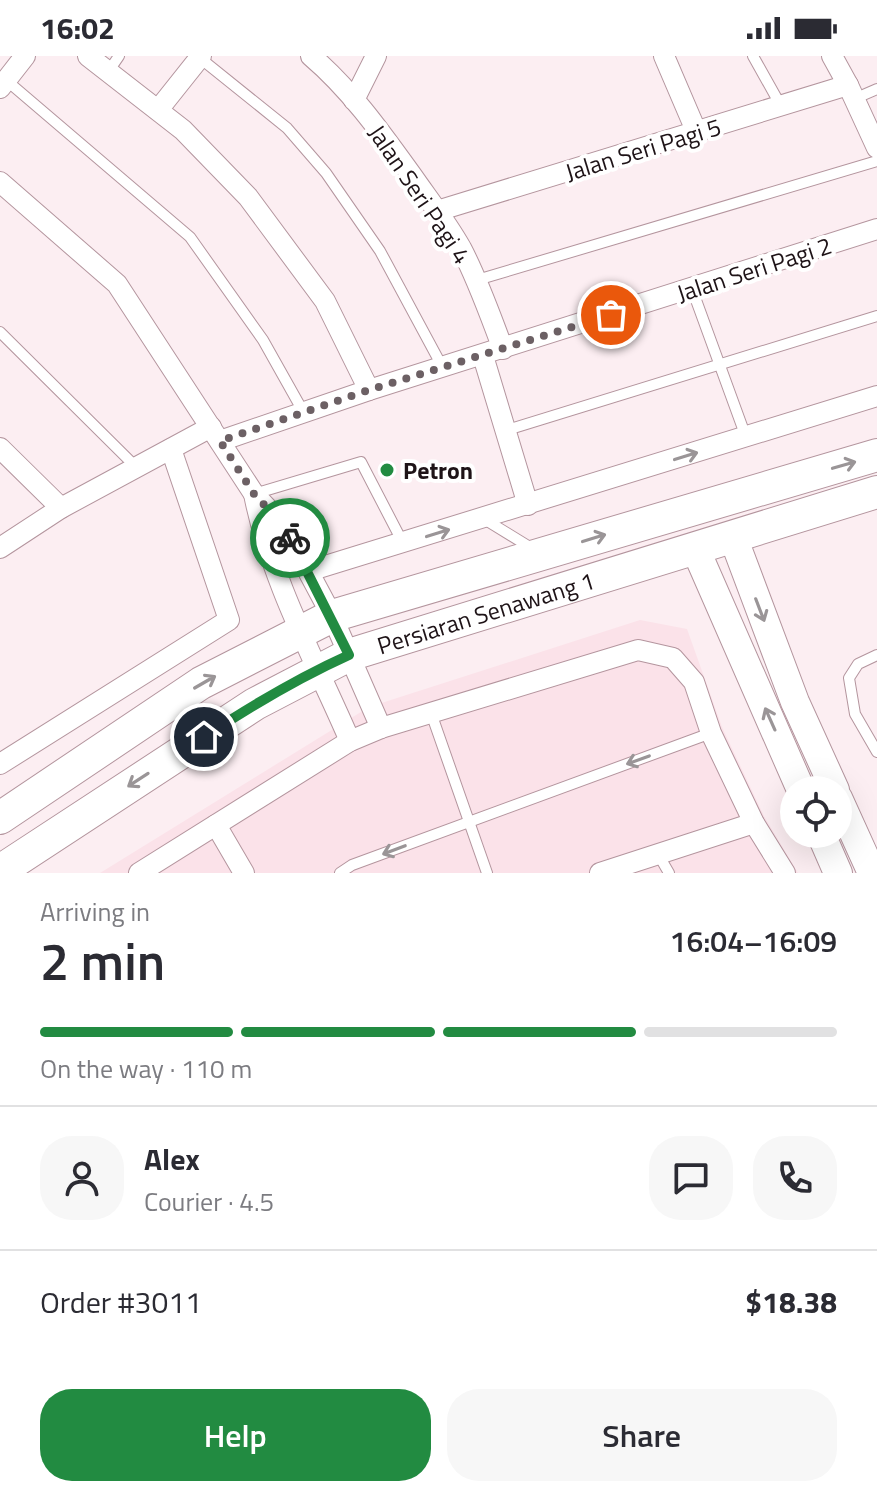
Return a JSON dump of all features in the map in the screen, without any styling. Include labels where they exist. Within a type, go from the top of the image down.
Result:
[{"type":"main road","name":"Persiaran Senawang 1","points":[[0,818],[201,683],[332,616],[877,455]]},
{"type":"main road","name":"Persiaran Senawang 1","points":[[0,871],[255,704],[349,655],[877,492]]},
{"type":"street","points":[[3,84],[25,56]]},
{"type":"street","points":[[88,56],[114,64],[158,110],[183,130],[265,220],[325,301],[369,390]]},
{"type":"street","name":"Jalan Seri Pagi 4","points":[[311,56],[337,78],[437,211],[477,280],[507,430],[528,505]]},
{"type":"street","points":[[354,100],[376,56]]},
{"type":"street","points":[[664,56],[697,133]]},
{"type":"street","points":[[832,56],[877,148]]},
{"type":"street","points":[[158,110],[200,57]]},
{"type":"street","name":"Jalan Seri Pagi 5","points":[[437,211],[781,106],[851,92]]},
{"type":"street","points":[[0,182],[117,284],[254,494],[284,526],[332,616],[381,728]]},
{"type":"street","name":"Jalan Seri Pagi 2","points":[[0,548],[61,508],[171,449],[216,434],[304,413],[877,229]]},
{"type":"street","points":[[309,571],[877,396]]},
{"type":"street","points":[[0,448],[61,508]]},
{"type":"street","points":[[0,764],[229,620],[171,449]]},
{"type":"street","points":[[254,494],[262,534],[300,631],[350,741]]},
{"type":"street","points":[[733,537],[795,702],[829,776]]},
{"type":"street","points":[[695,548],[795,776]]},
{"type":"street","points":[[139,873],[350,741],[381,728],[638,650],[673,658],[694,682],[711,733],[754,823],[785,873]]},
{"type":"street","points":[[600,873],[754,823]]},
{"type":"street","points":[[216,825],[244,873]]},
{"type":"street","points":[[852,829],[872,873]]},
{"type":"street","points":[[827,848],[838,873]]},
{"type":"lane","points":[[753,56],[781,106]]},
{"type":"lane","points":[[200,57],[287,128],[326,173],[380,251],[443,368]]},
{"type":"lane","points":[[3,84],[190,237],[263,340],[304,413]]},
{"type":"lane","points":[[851,92],[877,89]]},
{"type":"lane","points":[[477,280],[877,161]]},
{"type":"lane","points":[[692,289],[746,437]]},
{"type":"lane","points":[[507,430],[877,316]]},
{"type":"lane","points":[[0,332],[137,468]]},
{"type":"lane","points":[[254,494],[361,462],[403,544]]},
{"type":"lane","points":[[484,519],[541,555]]},
{"type":"lane","points":[[877,655],[858,664],[849,678],[849,691],[855,714],[877,752]]},
{"type":"lane","points":[[431,713],[487,873]]},
{"type":"lane","points":[[340,873],[352,865],[711,733]]},
{"type":"lane","points":[[658,854],[669,873]]},
{"type":"shaded area","points":[[640,620],[687,629],[722,727],[780,848],[783,848],[798,873],[100,873],[369,707]]},
{"type":"way so far","points":[[290,538],[284,526],[254,494],[220,441],[369,390],[611,315]]},
{"type":"place","name":"Petron","points":[[387,470]]},
{"type":"route","points":[[204,737],[255,704],[349,655],[290,538]]}]
